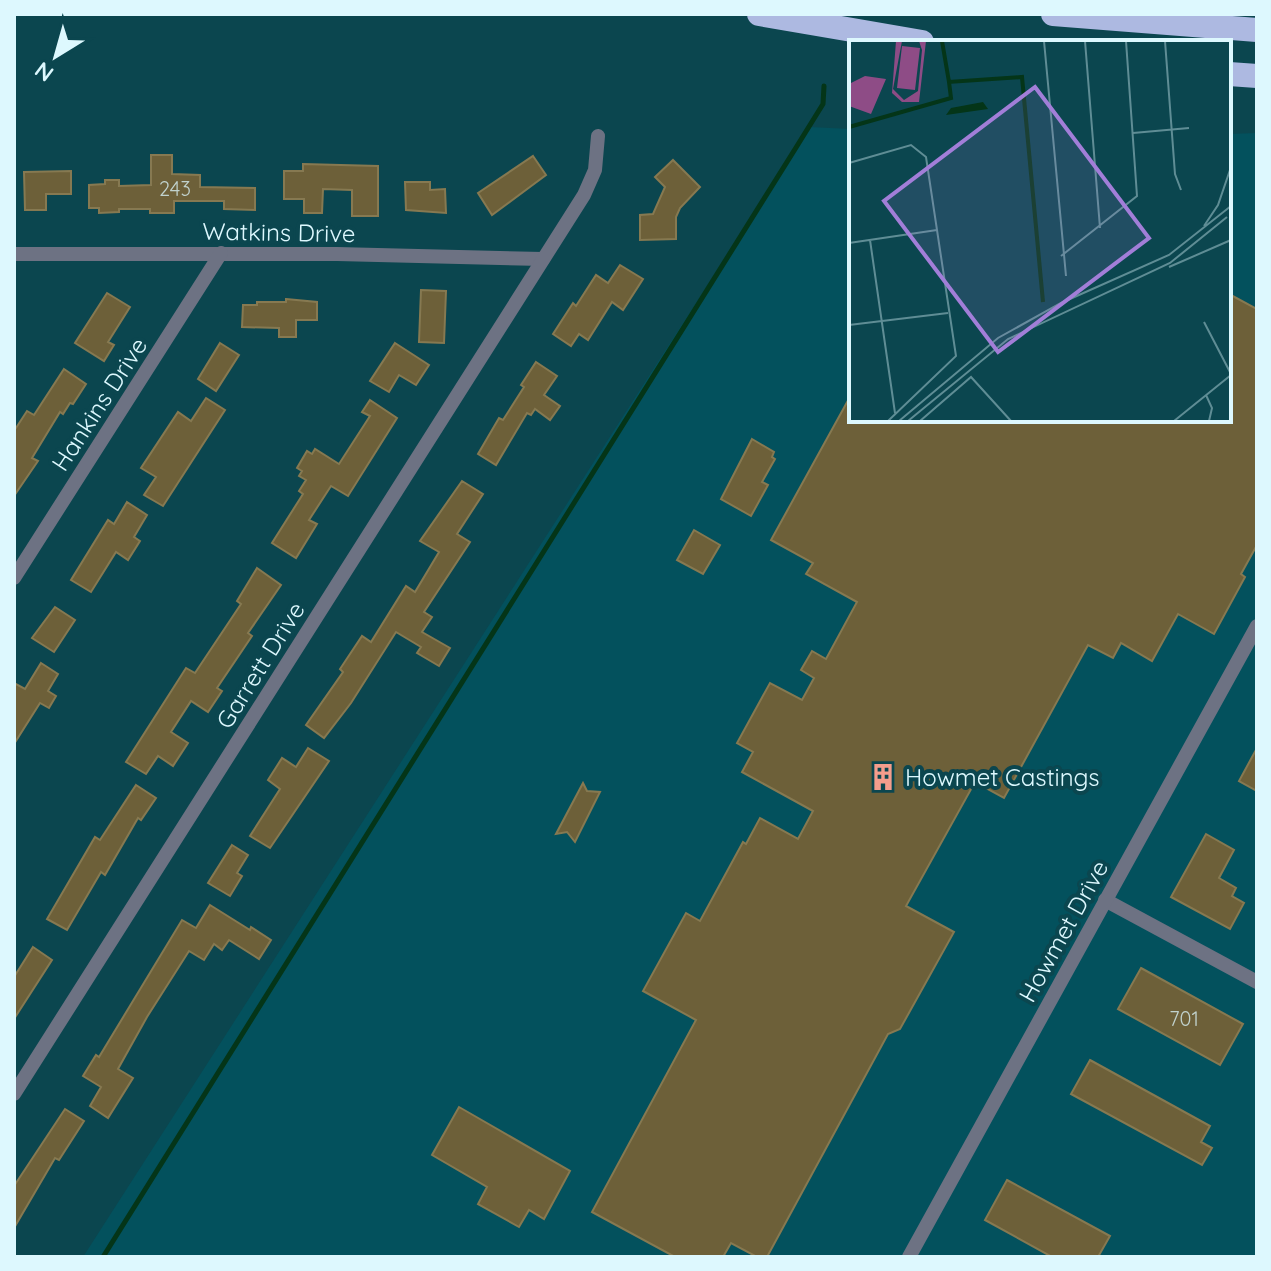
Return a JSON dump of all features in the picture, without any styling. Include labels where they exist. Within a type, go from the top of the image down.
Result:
[{"type":"highway","points":[[759,14],[910,40]]},
{"type":"highway","points":[[1053,14],[1257,30]]},
{"type":"highway","points":[[1231,74],[1257,76]]},
{"type":"street","name":"Garrett Drive","points":[[14,1094],[591,183],[598,158],[598,136]]},
{"type":"street","name":"Watkins Drive","points":[[14,254],[221,253],[543,259]]},
{"type":"street","name":"Hankins Drive","points":[[14,578],[221,253]]},
{"type":"street","name":"Howmet Drive","points":[[909,1257],[1257,626]]},
{"type":"street","points":[[1105,900],[1257,982]]},
{"type":"shaded area","points":[[809,127],[849,129],[849,422],[1231,422],[1231,134],[1257,133],[1257,1257],[83,1257]]},
{"type":"building","points":[[151,155],[172,155],[172,174],[200,175],[200,187],[255,188],[255,210],[224,209],[224,201],[174,201],[174,213],[119,209],[119,212],[99,213],[99,208],[89,208],[89,185],[119,180],[119,186],[151,185]]},
{"type":"building","points":[[533,156],[546,175],[492,215],[478,193]]},
{"type":"building","points":[[673,160],[700,187],[680,208],[676,217],[676,239],[640,240],[640,215],[653,214],[665,187],[655,177]]},
{"type":"building","points":[[303,164],[378,166],[378,216],[352,216],[352,190],[323,189],[322,213],[304,213],[304,199],[284,199],[284,171],[303,171]]},
{"type":"building","points":[[71,171],[71,194],[46,194],[46,210],[25,210],[24,172]]},
{"type":"building","points":[[405,182],[430,182],[430,190],[445,189],[446,213],[406,210]]},
{"type":"building","points":[[620,265],[643,279],[623,310],[612,302],[588,340],[579,334],[571,346],[553,334],[596,275],[608,283]]},
{"type":"building","points":[[421,290],[446,291],[444,343],[419,342]]},
{"type":"building","points":[[107,293],[130,307],[108,342],[114,345],[104,361],[75,343]]},
{"type":"building","name":"Howmet Castings","points":[[1231,295],[1257,309],[1257,545],[1241,574],[1245,577],[1214,634],[1178,614],[1152,661],[1121,643],[1113,658],[1088,645],[1004,798],[975,782],[906,906],[954,932],[900,1029],[888,1034],[767,1257],[757,1257],[731,1243],[723,1257],[675,1257],[592,1212],[696,1020],[643,991],[686,913],[700,921],[743,842],[746,844],[760,818],[798,839],[813,811],[742,772],[753,752],[737,743],[770,683],[802,700],[814,678],[801,670],[812,651],[826,659],[857,602],[806,574],[813,563],[771,540],[849,399],[849,422],[1231,422]]},
{"type":"building","points":[[286,299],[317,302],[317,320],[296,320],[296,337],[279,337],[279,328],[242,327],[243,305],[286,302]]},
{"type":"building","points":[[220,343],[239,355],[216,391],[198,379]]},
{"type":"building","points":[[395,343],[429,365],[416,385],[399,375],[389,392],[370,381]]},
{"type":"building","points":[[536,362],[557,376],[544,395],[560,406],[550,420],[535,409],[531,415],[527,413],[496,465],[478,454],[499,418],[503,420],[524,387],[521,385]]},
{"type":"building","points":[[64,369],[86,384],[73,404],[70,403],[63,414],[60,412],[32,458],[38,461],[14,496],[14,431],[27,411],[34,415]]},
{"type":"building","points":[[206,398],[225,410],[163,506],[144,495],[156,477],[141,468],[178,412],[191,421]]},
{"type":"building","points":[[370,400],[397,418],[348,496],[331,486],[309,520],[317,524],[296,558],[272,543],[303,494],[299,491],[306,480],[299,476],[302,471],[297,468],[307,451],[312,454],[315,449],[339,464],[370,416],[362,412]]},
{"type":"building","points":[[752,439],[774,452],[772,457],[775,459],[762,482],[768,485],[751,516],[721,499]]},
{"type":"building","points":[[462,481],[483,494],[457,534],[470,542],[424,612],[432,617],[422,632],[450,648],[439,666],[417,653],[421,647],[396,632],[351,703],[324,738],[306,725],[343,672],[340,669],[362,636],[371,642],[406,586],[415,592],[439,552],[420,541]]},
{"type":"building","points":[[127,502],[147,515],[134,537],[140,541],[128,560],[116,552],[91,592],[71,580],[108,520],[114,524]]},
{"type":"building","points":[[694,530],[720,545],[703,574],[677,560]]},
{"type":"building","points":[[257,568],[281,585],[248,633],[252,636],[217,688],[222,691],[208,712],[191,701],[171,732],[188,743],[173,766],[158,756],[146,774],[126,762],[186,668],[195,673],[241,604],[237,601]]},
{"type":"building","points":[[55,607],[75,620],[54,652],[32,638]]},
{"type":"building","points":[[41,663],[58,674],[48,691],[56,696],[49,708],[40,703],[14,744],[14,683],[25,689]]},
{"type":"building","points":[[308,748],[329,761],[270,848],[250,836],[280,789],[268,780],[282,758],[296,767]]},
{"type":"building","points":[[1257,748],[1257,791],[1239,781]]},
{"type":"building","points":[[583,783],[587,791],[600,792],[575,842],[567,832],[556,834]]},
{"type":"building","points":[[136,785],[156,798],[141,820],[138,818],[105,875],[101,872],[67,930],[47,919],[95,837],[100,840]]},
{"type":"building","points":[[1206,834],[1234,850],[1219,878],[1236,888],[1232,896],[1244,903],[1230,929],[1171,897]]},
{"type":"building","points":[[232,845],[248,855],[237,873],[242,876],[230,896],[208,883]]},
{"type":"building","points":[[210,905],[271,940],[259,959],[229,940],[222,950],[214,944],[204,960],[189,951],[118,1069],[133,1078],[108,1118],[90,1106],[101,1087],[83,1076],[96,1055],[99,1057],[182,920],[196,928]]},
{"type":"building","points":[[33,947],[52,960],[14,1019],[14,977]]},
{"type":"building","points":[[1141,968],[1243,1024],[1220,1065],[1118,1009]]},
{"type":"building","points":[[1090,1060],[1210,1126],[1201,1142],[1212,1148],[1202,1165],[1071,1094]]},
{"type":"building","points":[[459,1107],[570,1171],[544,1219],[529,1210],[519,1227],[478,1204],[487,1187],[432,1155]]},
{"type":"building","points":[[65,1109],[84,1121],[59,1160],[55,1158],[14,1228],[14,1186]]},
{"type":"building","points":[[1007,1180],[1110,1236],[1098,1257],[1052,1257],[985,1220]]},
{"type":"waterway","points":[[103,1257],[823,104],[824,86]]},
{"type":"place","name":"Howmet Castings","points":[[883,777]]}]
